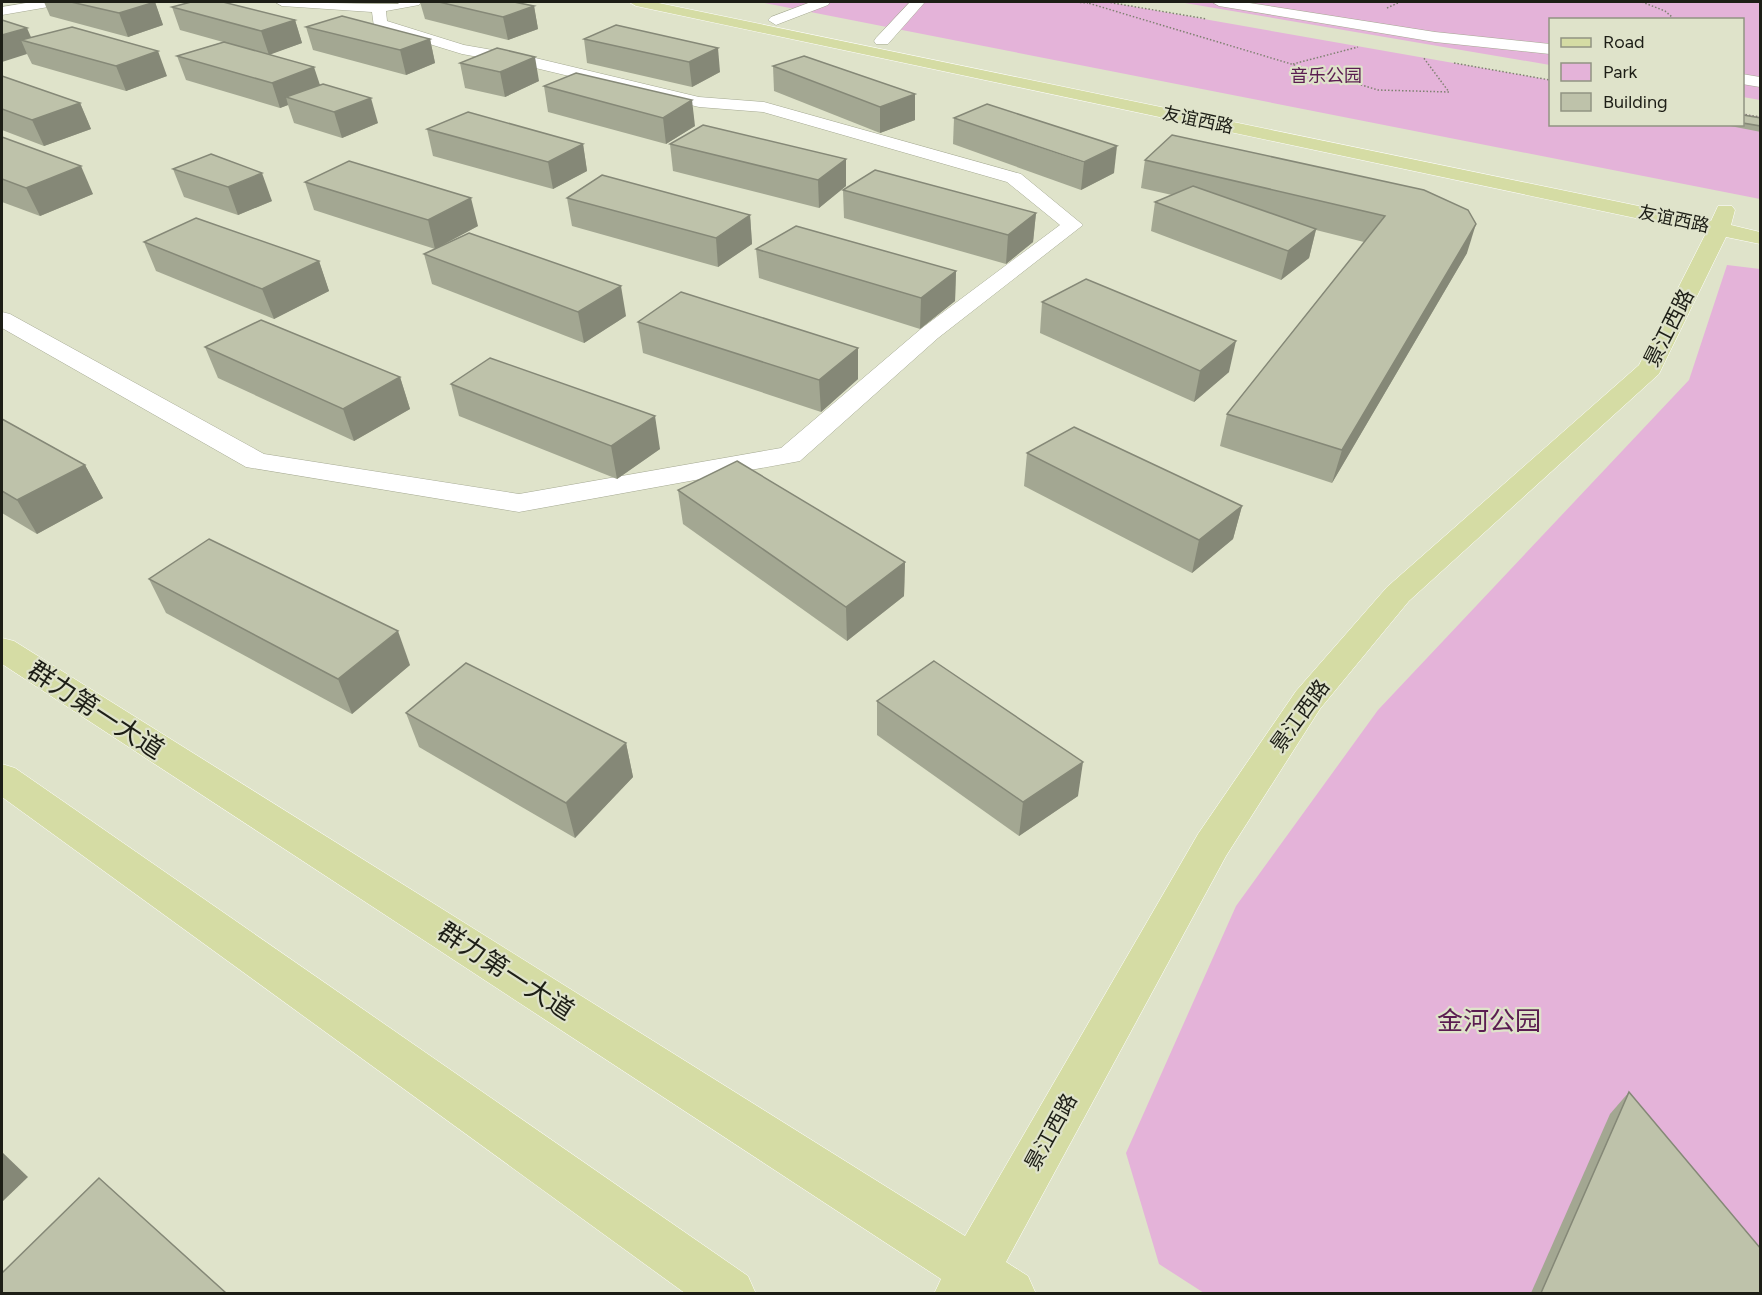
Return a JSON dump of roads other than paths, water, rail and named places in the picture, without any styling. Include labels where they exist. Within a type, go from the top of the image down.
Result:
[{"type":"main road","name":"友谊西路","points":[[636,2],[1725,215],[1761,238]]},
{"type":"main road","name":"友谊西路","points":[[688,2],[1421,149]]},
{"type":"main road","name":"景江西路","points":[[967,1282],[1212,845],[1308,700],[1398,594],[1650,369],[1725,215]]},
{"type":"main road","name":"群力第一大道","points":[[2,649],[967,1282],[1010,1293]]},
{"type":"main road","points":[[2,778],[730,1293]]},
{"type":"lane","points":[[2,10],[54,2]]},
{"type":"lane","points":[[282,2],[379,8],[414,2]]},
{"type":"lane","points":[[776,20],[823,2]]},
{"type":"lane","points":[[882,41],[918,2]]},
{"type":"lane","points":[[1219,2],[1435,37],[1549,49]]},
{"type":"lane","points":[[2,319],[256,461],[519,503],[790,455],[930,333],[1073,225],[1014,178],[764,107],[699,102],[527,61],[462,49],[379,24],[379,8]]},
{"type":"lane","points":[[1744,79],[1761,82]]},
{"type":"park label","name":"音乐公园","points":[[1326,76]]},
{"type":"park label","name":"金河公园","points":[[1489,1021]]}]
